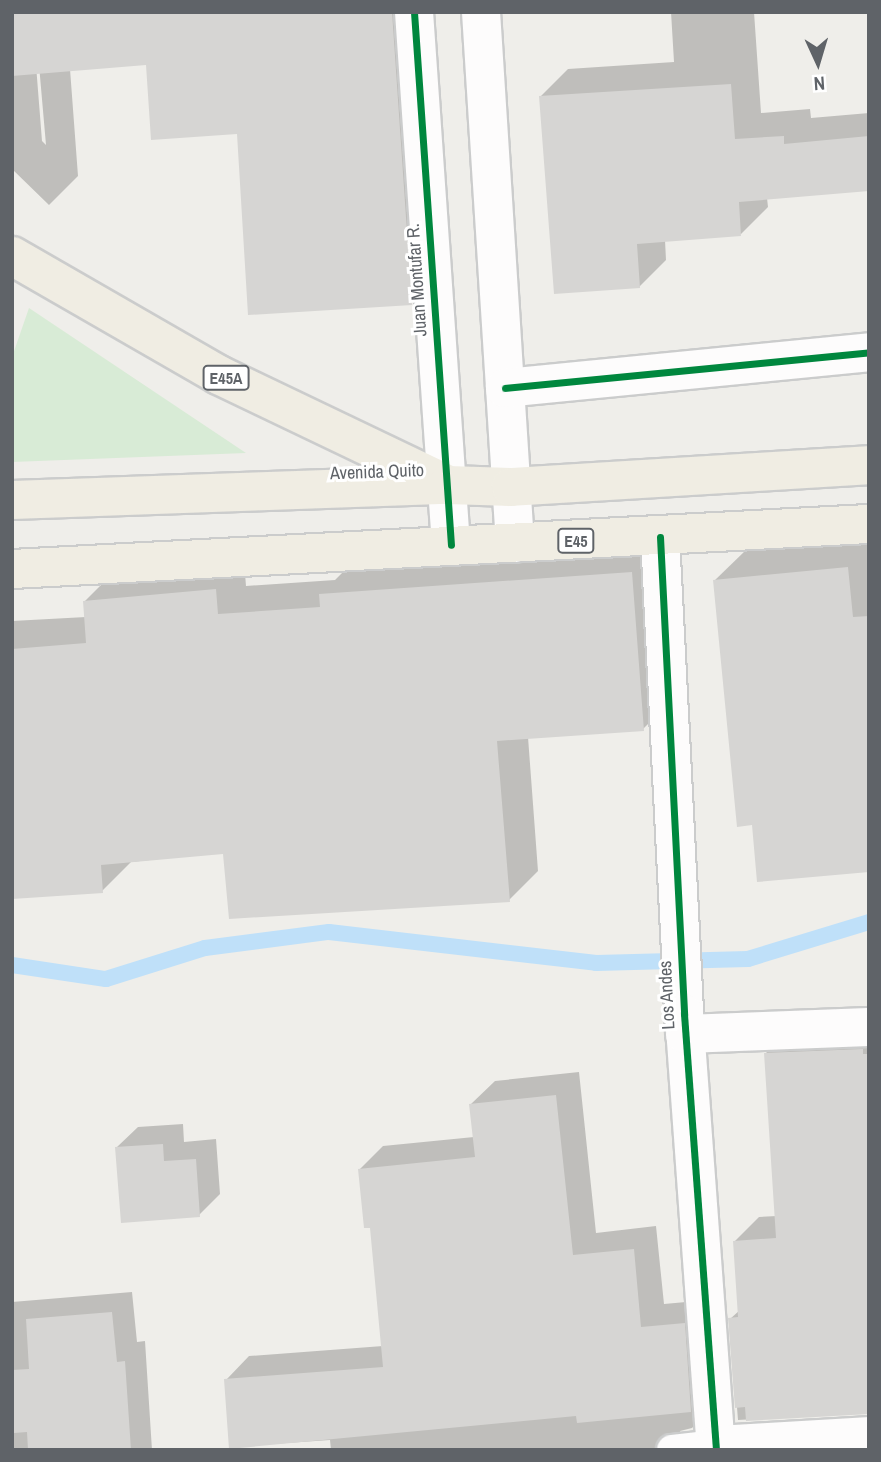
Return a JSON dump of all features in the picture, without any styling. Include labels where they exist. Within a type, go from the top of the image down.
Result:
[{"type":"highway","name":"E45A","points":[[12,256],[219,375],[447,485]]},
{"type":"highway","name":"Avenida Quito","points":[[12,500],[447,485],[511,486],[869,465]]},
{"type":"highway","name":"E45","points":[[12,569],[869,524]]},
{"type":"street","name":"Juan Montufar R.","points":[[414,12],[451,545]]},
{"type":"street","points":[[481,12],[515,543]]},
{"type":"street","points":[[505,388],[869,352]]},
{"type":"street","name":"Los Andes","points":[[660,537],[684,1024],[716,1447]]},
{"type":"street","points":[[684,1024],[869,1027]]},
{"type":"street","points":[[716,1447],[869,1436]]},
{"type":"lane","points":[[672,1450],[716,1447]]},
{"type":"green space","points":[[29,308],[246,453],[12,462],[12,357]]},
{"type":"building","points":[[12,12],[392,12],[412,305],[248,315],[237,134],[151,140],[146,65],[12,76]]},
{"type":"building","points":[[731,84],[735,139],[784,136],[784,144],[869,136],[869,191],[739,202],[741,236],[637,244],[640,288],[554,294],[539,96]]},
{"type":"building","points":[[848,567],[853,617],[869,616],[869,872],[757,882],[752,825],[737,827],[713,580]]},
{"type":"building","points":[[632,572],[644,731],[497,741],[510,902],[229,919],[223,854],[101,865],[103,893],[12,899],[12,649],[86,643],[83,601],[216,589],[218,614],[320,607],[319,594]]},
{"type":"building","points":[[863,1049],[863,1054],[869,1054],[869,1414],[746,1421],[745,1407],[735,1408],[728,1318],[738,1317],[733,1241],[776,1238],[764,1053]]},
{"type":"building","points":[[556,1095],[573,1255],[634,1249],[641,1327],[685,1323],[691,1412],[577,1423],[576,1416],[229,1449],[224,1379],[383,1367],[370,1228],[364,1228],[358,1169],[475,1157],[469,1104]]},
{"type":"building","points":[[163,1144],[164,1161],[196,1159],[200,1217],[121,1223],[115,1147]]},
{"type":"building","points":[[112,1312],[117,1362],[125,1361],[131,1450],[28,1450],[27,1432],[14,1433],[12,1412],[12,1370],[29,1369],[26,1319]]},
{"type":"waterway","points":[[12,965],[106,979],[205,948],[329,932],[596,963],[748,959],[869,922]]},
{"type":"cycle path","points":[[414,12],[451,545]]},
{"type":"cycle path","points":[[505,388],[869,352]]},
{"type":"cycle path","points":[[660,537],[684,1014],[716,1450]]}]
